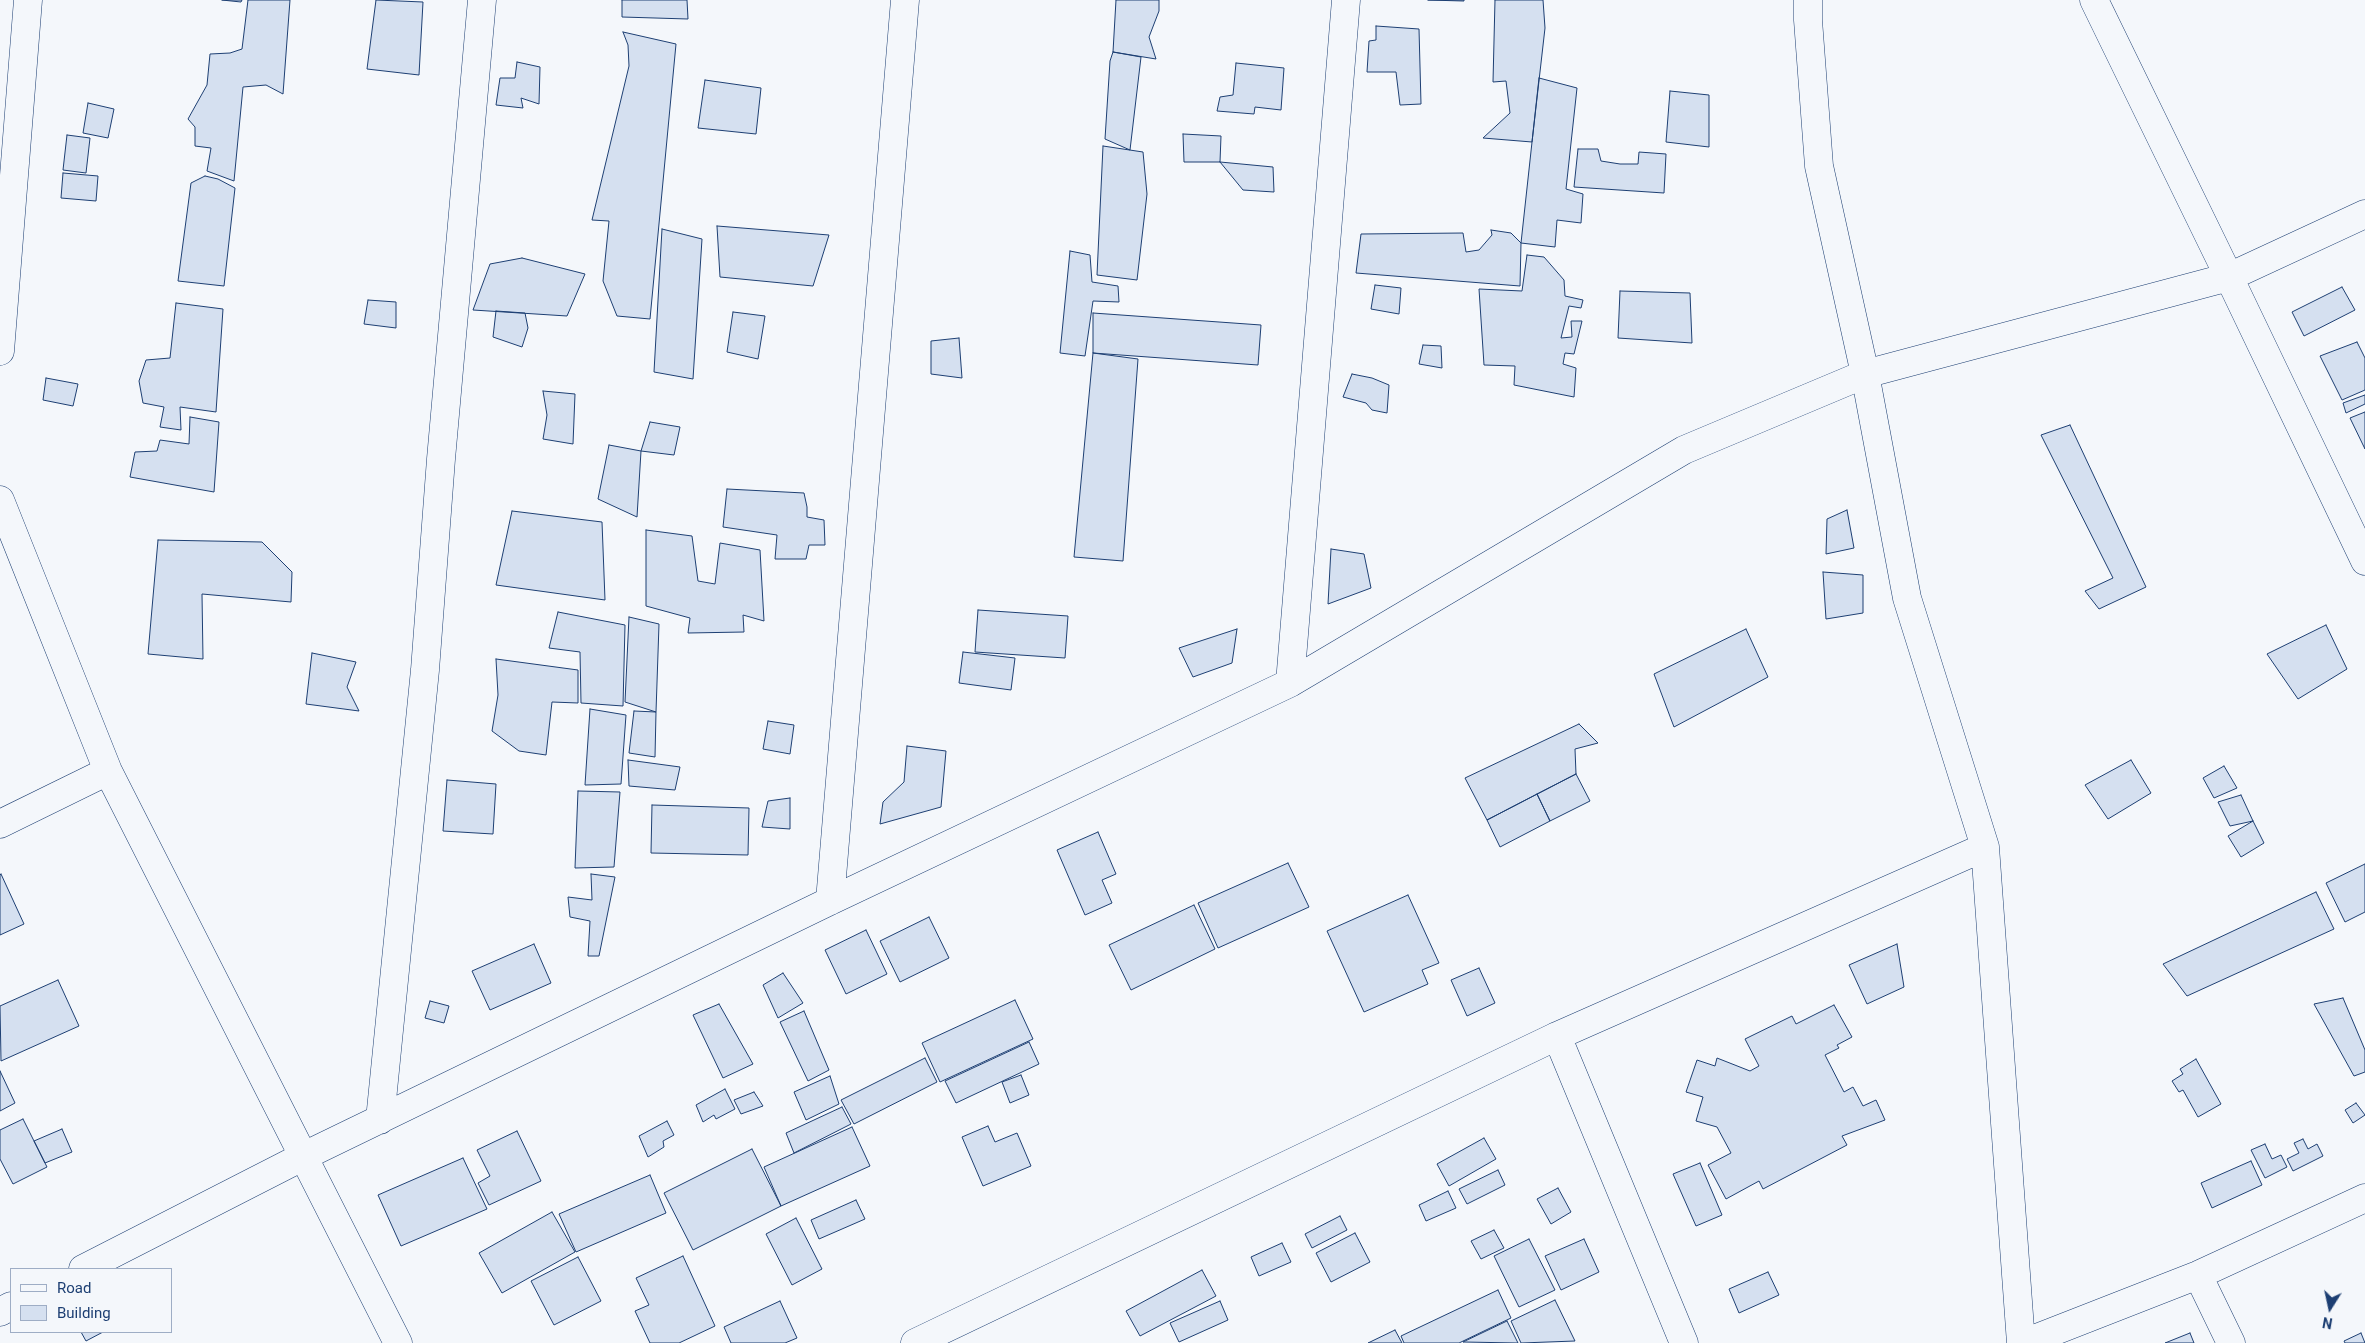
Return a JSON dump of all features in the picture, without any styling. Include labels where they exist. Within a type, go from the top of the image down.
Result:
[{"type":"street","points":[[0,351],[28,0]]},
{"type":"street","points":[[380,1120],[425,670],[440,469],[482,0]]},
{"type":"street","points":[[830,901],[905,0]]},
{"type":"street","points":[[1290,683],[1346,0]]},
{"type":"street","points":[[1808,0],[1819,166],[1865,374],[1907,598],[1985,847],[2023,1343],[2198,1275],[2365,1198]]},
{"type":"street","points":[[2094,0],[2230,277],[2365,561]]},
{"type":"street","points":[[85,1268],[304,1156],[830,901],[1290,683],[1684,450],[1865,374],[2230,277],[2365,214]]},
{"type":"street","points":[[0,500],[108,771],[398,1343]]},
{"type":"street","points":[[0,824],[108,771]]},
{"type":"street","points":[[915,1343],[1557,1036],[1985,847]]},
{"type":"street","points":[[1557,1036],[1684,1343]]},
{"type":"street","points":[[2198,1275],[2231,1343]]},
{"type":"building","points":[[222,0],[242,0],[241,2]]},
{"type":"building","points":[[248,0],[290,0],[283,94],[266,85],[243,87],[234,181],[207,171],[211,148],[195,146],[195,127],[188,119],[207,85],[210,54],[230,53],[242,49]]},
{"type":"building","points":[[376,0],[423,2],[419,75],[367,69]]},
{"type":"building","points":[[622,0],[687,0],[688,19],[622,17]]},
{"type":"building","points":[[1116,0],[1159,0],[1159,11],[1149,37],[1156,59],[1113,52]]},
{"type":"building","points":[[1428,0],[1464,0],[1464,1]]},
{"type":"building","points":[[1495,0],[1543,0],[1545,28],[1532,142],[1483,138],[1510,113],[1506,81],[1493,82]]},
{"type":"building","points":[[1376,26],[1419,29],[1421,104],[1400,105],[1396,72],[1367,72],[1369,41],[1376,40]]},
{"type":"building","points":[[623,32],[676,44],[650,319],[617,316],[603,281],[609,221],[592,220],[629,66],[628,45]]},
{"type":"building","points":[[1113,52],[1141,57],[1130,150],[1105,139],[1110,61]]},
{"type":"building","points":[[517,62],[540,67],[539,104],[521,98],[523,108],[496,105],[500,78],[515,78]]},
{"type":"building","points":[[1236,63],[1284,68],[1281,110],[1255,107],[1254,114],[1217,111],[1220,97],[1233,95]]},
{"type":"building","points":[[1539,78],[1577,88],[1566,189],[1583,194],[1581,223],[1557,220],[1555,247],[1521,243]]},
{"type":"building","points":[[705,80],[761,88],[756,134],[698,128]]},
{"type":"building","points":[[1670,91],[1709,95],[1709,147],[1666,142]]},
{"type":"building","points":[[88,103],[114,109],[108,138],[83,133]]},
{"type":"building","points":[[1183,134],[1221,136],[1220,162],[1184,162]]},
{"type":"building","points":[[67,135],[90,138],[86,173],[63,170]]},
{"type":"building","points":[[1103,146],[1143,152],[1147,194],[1137,280],[1097,275]]},
{"type":"building","points":[[1578,149],[1598,149],[1601,161],[1620,164],[1638,164],[1639,152],[1666,154],[1664,193],[1574,187]]},
{"type":"building","points":[[1220,162],[1273,167],[1274,192],[1243,190]]},
{"type":"building","points":[[63,173],[98,176],[96,201],[61,198]]},
{"type":"building","points":[[205,176],[218,179],[235,188],[224,286],[178,281],[191,183]]},
{"type":"building","points":[[717,226],[829,235],[813,286],[720,277]]},
{"type":"building","points":[[662,229],[702,239],[693,379],[654,372]]},
{"type":"building","points":[[1491,230],[1511,233],[1521,243],[1520,286],[1356,273],[1361,234],[1463,233],[1466,252],[1479,250],[1492,235]]},
{"type":"building","points":[[1070,251],[1090,255],[1092,282],[1118,286],[1119,302],[1093,301],[1085,356],[1060,353]]},
{"type":"building","points":[[1527,255],[1544,257],[1564,280],[1565,296],[1583,300],[1581,308],[1569,306],[1561,338],[1572,337],[1571,321],[1582,321],[1574,354],[1565,353],[1563,364],[1576,368],[1574,397],[1514,385],[1515,366],[1484,365],[1479,289],[1522,291]]},
{"type":"building","points":[[522,258],[585,274],[567,316],[473,310],[490,264]]},
{"type":"building","points":[[1375,285],[1401,288],[1399,314],[1371,309]]},
{"type":"building","points":[[2342,287],[2355,310],[2304,336],[2292,312]]},
{"type":"building","points":[[1620,291],[1690,293],[1692,343],[1618,338]]},
{"type":"building","points":[[368,300],[396,302],[396,328],[364,324]]},
{"type":"building","points":[[176,303],[223,309],[216,412],[180,407],[181,430],[160,427],[164,407],[143,403],[139,381],[146,360],[170,358]]},
{"type":"building","points":[[496,311],[525,313],[528,328],[522,347],[493,337]]},
{"type":"building","points":[[733,312],[765,316],[758,359],[727,352]]},
{"type":"building","points":[[1093,313],[1261,325],[1258,365],[1093,353]]},
{"type":"building","points":[[959,338],[962,378],[931,374],[931,341]]},
{"type":"building","points":[[2357,342],[2365,358],[2365,390],[2342,400],[2320,356]]},
{"type":"building","points":[[1423,345],[1441,346],[1442,368],[1419,364]]},
{"type":"building","points":[[1093,353],[1138,359],[1123,561],[1074,557]]},
{"type":"building","points":[[1352,374],[1372,378],[1389,385],[1387,413],[1372,410],[1366,403],[1343,397]]},
{"type":"building","points":[[46,378],[78,384],[73,406],[43,400]]},
{"type":"building","points":[[543,391],[575,394],[573,444],[543,439],[547,415]]},
{"type":"building","points":[[2365,395],[2365,404],[2346,413],[2343,403]]},
{"type":"building","points":[[2365,412],[2365,449],[2350,418]]},
{"type":"building","points":[[190,417],[219,422],[214,492],[130,477],[135,452],[157,451],[160,440],[189,444]]},
{"type":"building","points":[[650,422],[680,427],[674,455],[641,451]]},
{"type":"building","points":[[2070,425],[2146,587],[2099,609],[2085,591],[2113,578],[2041,435]]},
{"type":"building","points":[[609,445],[641,451],[637,517],[598,499]]},
{"type":"building","points":[[727,489],[804,493],[807,517],[824,520],[825,545],[809,545],[806,559],[775,559],[777,535],[723,527]]},
{"type":"building","points":[[1847,510],[1854,548],[1826,554],[1827,519]]},
{"type":"building","points":[[512,511],[602,522],[605,600],[496,585]]},
{"type":"building","points":[[646,530],[692,536],[698,581],[715,584],[720,543],[760,550],[764,621],[743,615],[744,632],[688,633],[690,618],[646,606]]},
{"type":"building","points":[[158,540],[262,542],[292,572],[291,602],[202,594],[203,659],[148,654]]},
{"type":"building","points":[[1331,549],[1364,554],[1371,588],[1328,604]]},
{"type":"building","points":[[1823,572],[1863,575],[1863,613],[1826,619]]},
{"type":"building","points":[[978,610],[1068,616],[1065,658],[975,652]]},
{"type":"building","points":[[558,612],[625,625],[623,706],[581,703],[580,652],[549,648]]},
{"type":"building","points":[[629,617],[659,624],[656,712],[625,702]]},
{"type":"building","points":[[2326,625],[2347,669],[2298,699],[2267,654]]},
{"type":"building","points":[[1237,629],[1232,663],[1193,677],[1179,648]]},
{"type":"building","points":[[1746,629],[1768,677],[1674,727],[1654,674]]},
{"type":"building","points":[[963,652],[1015,658],[1011,690],[959,683]]},
{"type":"building","points":[[312,653],[356,662],[347,687],[359,711],[306,704]]},
{"type":"building","points":[[496,659],[578,670],[578,703],[552,702],[546,755],[519,751],[492,731],[498,695]]},
{"type":"building","points":[[590,709],[626,715],[621,784],[585,785]]},
{"type":"building","points":[[634,711],[656,712],[655,757],[629,753]]},
{"type":"building","points":[[768,721],[794,725],[790,754],[763,749]]},
{"type":"building","points":[[1579,724],[1598,743],[1575,749],[1576,774],[1487,820],[1465,778]]},
{"type":"building","points":[[907,746],[946,751],[941,807],[880,824],[883,802],[904,782]]},
{"type":"building","points":[[628,760],[680,767],[675,790],[629,786]]},
{"type":"building","points":[[2131,760],[2151,793],[2108,819],[2085,785]]},
{"type":"building","points":[[2224,766],[2237,788],[2214,798],[2203,778]]},
{"type":"building","points":[[1576,774],[1590,801],[1550,821],[1537,794]]},
{"type":"building","points":[[447,780],[496,784],[493,834],[443,831]]},
{"type":"building","points":[[578,791],[620,792],[614,867],[575,868]]},
{"type":"building","points":[[1537,794],[1550,821],[1500,847],[1487,820]]},
{"type":"building","points":[[2241,795],[2253,821],[2230,826],[2218,802]]},
{"type":"building","points":[[790,798],[790,829],[762,827],[768,801]]},
{"type":"building","points":[[652,805],[749,808],[748,855],[651,853]]},
{"type":"building","points":[[2253,821],[2264,843],[2241,857],[2228,836]]},
{"type":"building","points":[[1098,832],[1116,874],[1102,880],[1112,903],[1085,915],[1057,850]]},
{"type":"building","points":[[1288,863],[1309,907],[1218,948],[1198,903]]},
{"type":"building","points":[[2365,864],[2365,912],[2345,922],[2326,883]]},
{"type":"building","points":[[591,874],[615,877],[599,956],[588,956],[590,921],[570,917],[568,897],[592,900]]},
{"type":"building","points":[[0,875],[24,924],[0,935]]},
{"type":"building","points":[[2316,892],[2334,929],[2187,996],[2163,964]]},
{"type":"building","points":[[1408,895],[1439,963],[1422,970],[1428,984],[1364,1012],[1327,931]]},
{"type":"building","points":[[1194,905],[1215,949],[1131,990],[1109,945]]},
{"type":"building","points":[[929,917],[949,958],[900,982],[880,941]]},
{"type":"building","points":[[866,930],[887,974],[846,994],[825,950]]},
{"type":"building","points":[[534,944],[551,983],[490,1010],[472,971]]},
{"type":"building","points":[[1897,944],[1904,987],[1867,1004],[1849,965]]},
{"type":"building","points":[[1479,968],[1495,1003],[1467,1016],[1451,980]]},
{"type":"building","points":[[783,973],[803,1003],[778,1018],[763,985]]},
{"type":"building","points":[[58,980],[79,1026],[1,1061],[0,1006]]},
{"type":"building","points":[[2343,998],[2365,1050],[2365,1072],[2354,1076],[2314,1004]]},
{"type":"building","points":[[1015,1000],[1033,1039],[940,1082],[922,1043]]},
{"type":"building","points":[[430,1001],[449,1006],[444,1023],[425,1018]]},
{"type":"building","points":[[719,1004],[753,1064],[723,1078],[693,1015]]},
{"type":"building","points":[[1834,1005],[1852,1037],[1837,1045],[1839,1048],[1825,1055],[1844,1092],[1853,1087],[1863,1106],[1876,1100],[1885,1120],[1842,1136],[1847,1145],[1763,1189],[1759,1181],[1726,1199],[1708,1165],[1731,1153],[1717,1127],[1696,1121],[1703,1097],[1686,1092],[1697,1060],[1715,1066],[1717,1058],[1750,1071],[1759,1066],[1745,1039],[1792,1016],[1796,1024]]},
{"type":"building","points":[[804,1011],[829,1070],[808,1081],[780,1022]]},
{"type":"building","points":[[1029,1042],[1039,1064],[956,1103],[945,1081]]},
{"type":"building","points":[[925,1058],[937,1082],[854,1124],[841,1100]]},
{"type":"building","points":[[2196,1059],[2221,1104],[2198,1117],[2183,1090],[2179,1092],[2172,1081],[2183,1074],[2180,1069]]},
{"type":"building","points":[[0,1071],[15,1103],[0,1111]]},
{"type":"building","points":[[1021,1075],[1029,1095],[1010,1103],[1002,1082]]},
{"type":"building","points":[[830,1076],[839,1104],[806,1120],[794,1092]]},
{"type":"building","points":[[725,1089],[735,1109],[716,1119],[714,1115],[703,1122],[696,1105]]},
{"type":"building","points":[[754,1092],[763,1106],[741,1114],[734,1100]]},
{"type":"building","points":[[2356,1103],[2365,1115],[2353,1123],[2345,1110]]},
{"type":"building","points":[[842,1107],[851,1124],[794,1153],[786,1133]]},
{"type":"building","points":[[23,1119],[47,1167],[13,1184],[0,1159],[0,1130]]},
{"type":"building","points":[[667,1121],[674,1135],[663,1141],[664,1147],[648,1157],[639,1136]]},
{"type":"building","points":[[988,1126],[995,1142],[1017,1133],[1031,1166],[983,1186],[962,1137]]},
{"type":"building","points":[[852,1127],[870,1166],[781,1206],[764,1167]]},
{"type":"building","points":[[62,1129],[72,1152],[45,1163],[34,1141]]},
{"type":"building","points":[[517,1131],[541,1181],[489,1205],[478,1183],[490,1176],[477,1150]]},
{"type":"building","points":[[1484,1138],[1496,1159],[1449,1186],[1437,1164]]},
{"type":"building","points":[[2303,1139],[2308,1149],[2317,1144],[2323,1156],[2293,1171],[2287,1159],[2299,1153],[2294,1143]]},
{"type":"building","points":[[2265,1144],[2272,1159],[2281,1155],[2287,1167],[2265,1178],[2251,1150]]},
{"type":"building","points":[[752,1149],[781,1206],[693,1250],[664,1193]]},
{"type":"building","points":[[463,1158],[487,1209],[401,1246],[378,1195]]},
{"type":"building","points":[[2251,1161],[2262,1185],[2212,1208],[2201,1183]]},
{"type":"building","points":[[1700,1163],[1722,1215],[1696,1226],[1673,1174]]},
{"type":"building","points":[[1498,1170],[1505,1185],[1467,1204],[1459,1189]]},
{"type":"building","points":[[650,1175],[666,1213],[576,1252],[559,1214]]},
{"type":"building","points":[[1558,1188],[1571,1212],[1551,1224],[1537,1199]]},
{"type":"building","points":[[1448,1191],[1456,1208],[1426,1221],[1419,1205]]},
{"type":"building","points":[[856,1200],[865,1219],[819,1239],[811,1220]]},
{"type":"building","points":[[552,1212],[575,1252],[502,1293],[479,1253]]},
{"type":"building","points":[[1340,1216],[1347,1230],[1312,1248],[1305,1234]]},
{"type":"building","points":[[796,1218],[822,1269],[792,1285],[766,1234]]},
{"type":"building","points":[[1494,1230],[1504,1248],[1481,1259],[1471,1241]]},
{"type":"building","points":[[1355,1233],[1370,1262],[1331,1282],[1316,1253]]},
{"type":"building","points":[[1529,1239],[1555,1290],[1519,1307],[1494,1256]]},
{"type":"building","points":[[1584,1239],[1599,1272],[1561,1290],[1545,1256]]},
{"type":"building","points":[[1282,1243],[1291,1262],[1259,1276],[1251,1257]]},
{"type":"building","points":[[683,1256],[715,1326],[679,1343],[650,1343],[635,1311],[649,1305],[636,1278]]},
{"type":"building","points":[[578,1257],[601,1301],[554,1325],[531,1281]]},
{"type":"building","points":[[1202,1270],[1216,1296],[1140,1336],[1126,1311]]},
{"type":"building","points":[[1768,1272],[1779,1295],[1739,1313],[1729,1289]]},
{"type":"building","points":[[1498,1290],[1511,1318],[1459,1343],[1404,1343],[1401,1336]]},
{"type":"building","points":[[1555,1300],[1575,1341],[1521,1343],[1511,1321]]},
{"type":"building","points":[[780,1301],[797,1338],[785,1343],[731,1343],[724,1327]]},
{"type":"building","points":[[1220,1301],[1228,1320],[1179,1342],[1170,1323]]},
{"type":"building","points":[[1507,1321],[1518,1343],[1463,1342]]},
{"type":"building","points":[[1395,1330],[1402,1343],[1368,1343]]},
{"type":"building","points":[[82,1333],[101,1333],[86,1341]]},
{"type":"building","points":[[2190,1333],[2194,1343],[2165,1343]]},
{"type":"building","points":[[2361,1333],[2365,1343],[2345,1343],[2344,1341]]}]
